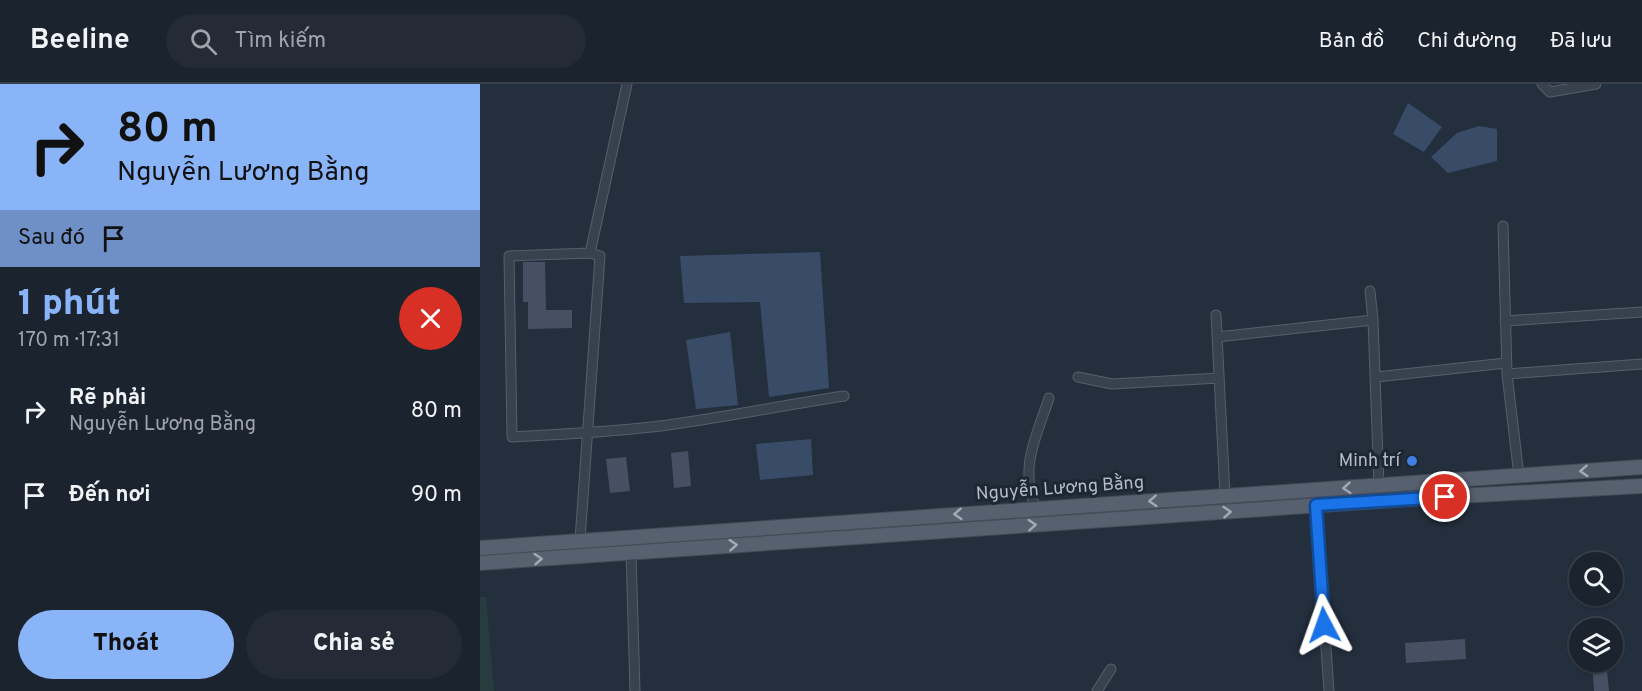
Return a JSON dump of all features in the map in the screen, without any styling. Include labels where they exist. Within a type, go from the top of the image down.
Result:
[{"type":"main road","name":"Nguyễn Lương Bằng","points":[[480,548],[1642,467]]},
{"type":"main road","points":[[1422,483],[1423,498]]},
{"type":"main road","name":"Nguyễn Lương Bằng","points":[[480,563],[1316,505],[1642,486]]},
{"type":"street","points":[[590,253],[627,84]]},
{"type":"street","points":[[1542,84],[1550,92],[1596,84]]},
{"type":"street","points":[[1503,226],[1506,363],[1519,476]]},
{"type":"street","points":[[581,555],[580,540],[588,433],[600,256],[590,253],[509,256],[512,437],[588,433],[670,425],[844,396]]},
{"type":"street","points":[[1370,291],[1376,377],[1379,486]]},
{"type":"street","points":[[1505,321],[1642,312]]},
{"type":"street","points":[[1216,315],[1226,496]]},
{"type":"street","points":[[1217,337],[1373,320]]},
{"type":"street","points":[[1376,377],[1506,363]]},
{"type":"street","points":[[1507,374],[1642,364]]},
{"type":"street","points":[[1078,377],[1112,384],[1219,378]]},
{"type":"street","points":[[1036,509],[1028,490],[1027,475],[1049,398]]},
{"type":"street","points":[[1316,505],[1329,691]]},
{"type":"street","points":[[632,552],[635,691]]},
{"type":"street","points":[[1097,691],[1111,669]]},
{"type":"green space","points":[[480,597],[486,597],[494,691],[480,691]]},
{"type":"water","points":[[1408,103],[1442,127],[1424,152],[1393,134]]},
{"type":"water","points":[[1479,126],[1497,129],[1497,161],[1448,173],[1431,157],[1457,133]]},
{"type":"water","points":[[820,252],[829,388],[769,397],[760,302],[684,303],[680,256]]},
{"type":"water","points":[[730,332],[738,405],[696,409],[686,340]]},
{"type":"water","points":[[811,439],[813,475],[760,480],[756,444]]},
{"type":"building","points":[[523,262],[545,262],[546,310],[572,310],[572,328],[528,329],[528,302],[523,302]]},
{"type":"building","points":[[688,451],[691,486],[674,488],[671,453]]},
{"type":"building","points":[[626,457],[630,491],[610,493],[606,459]]},
{"type":"building","points":[[1465,639],[1466,659],[1406,663],[1405,643]]},
{"type":"building","points":[[1593,672],[1607,672],[1609,691],[1594,691]]},
{"type":"place","name":"Minh trí","points":[[1412,461]]},
{"type":"route","points":[[1324,625],[1316,505],[1445,497]]}]
